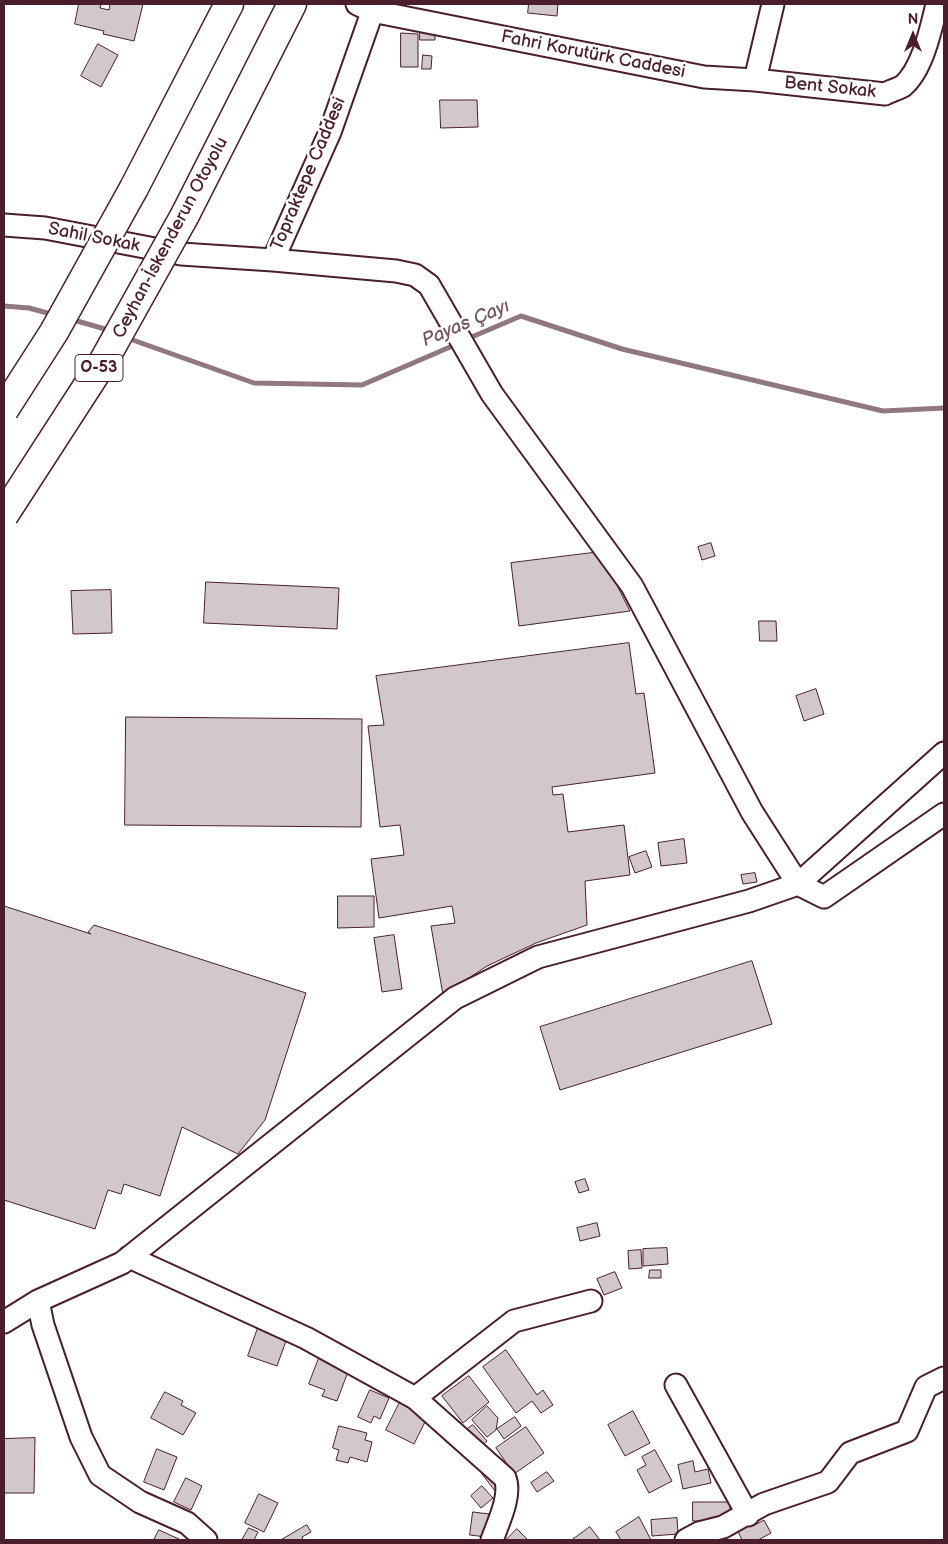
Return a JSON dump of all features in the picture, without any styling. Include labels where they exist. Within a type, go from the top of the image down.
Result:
[{"type":"highway","points":[[4,410],[54,332],[134,188],[229,4]]},
{"type":"highway","name":"Ceyhan-İskenderun Otoyolu","points":[[4,515],[104,362],[185,215],[288,12]]},
{"type":"street","points":[[755,80],[773,4]]},
{"type":"street","name":"Bent Sokak","points":[[755,80],[885,94],[903,86],[918,64],[930,34],[937,4]]},
{"type":"street","name":"Fahri Korutürk Caddesi","points":[[368,6],[704,76],[755,80]]},
{"type":"street","name":"Topraktepe Caddesi","points":[[273,260],[330,132],[368,6]]},
{"type":"street","name":"Sahil Sokak","points":[[4,225],[44,228],[181,254],[273,260],[415,275],[429,285],[442,311],[492,394],[632,586],[752,812],[798,884]]},
{"type":"street","points":[[4,1322],[38,1301],[122,1263],[455,998],[538,957],[749,901],[798,884],[944,753]]},
{"type":"street","points":[[798,884],[824,897],[944,814]]},
{"type":"street","points":[[129,1257],[306,1338],[415,1398],[505,1478],[507,1485],[505,1499],[492,1540]]},
{"type":"street","points":[[38,1301],[43,1325],[81,1437],[100,1475],[140,1502],[187,1523],[206,1540]]},
{"type":"street","points":[[415,1398],[514,1320],[591,1301]]},
{"type":"street","points":[[686,1540],[699,1533],[724,1527],[748,1515],[764,1504],[828,1482],[850,1453],[907,1431],[926,1388],[944,1378]]},
{"type":"street","points":[[676,1385],[748,1515]]},
{"type":"building","points":[[79,4],[101,4],[100,8],[109,10],[110,4],[143,4],[134,41],[103,34],[104,31],[75,24]]},
{"type":"building","points":[[529,4],[558,4],[557,16],[528,13]]},
{"type":"building","points":[[420,31],[435,31],[435,40],[420,40]]},
{"type":"building","points":[[401,33],[418,34],[418,67],[401,67]]},
{"type":"building","points":[[98,44],[118,55],[101,87],[81,76]]},
{"type":"building","points":[[423,55],[432,56],[431,69],[422,69]]},
{"type":"building","points":[[440,100],[477,100],[478,127],[441,128]]},
{"type":"building","points":[[711,543],[715,556],[702,560],[698,547]]},
{"type":"building","points":[[600,552],[630,611],[519,626],[511,563]]},
{"type":"building","points":[[206,582],[339,588],[337,629],[204,623]]},
{"type":"building","points":[[111,590],[112,633],[73,634],[71,591]]},
{"type":"building","points":[[759,621],[776,621],[777,641],[760,641]]},
{"type":"building","points":[[629,643],[636,694],[644,693],[655,773],[552,787],[553,795],[563,794],[568,832],[624,825],[630,875],[585,881],[587,925],[536,943],[487,966],[443,995],[431,926],[455,923],[452,906],[379,918],[371,859],[404,855],[400,825],[380,827],[368,726],[384,725],[376,676]]},
{"type":"building","points":[[816,689],[824,714],[804,721],[796,696]]},
{"type":"building","points":[[126,717],[362,719],[361,827],[125,825]]},
{"type":"building","points":[[684,839],[687,863],[661,866],[658,843]]},
{"type":"building","points":[[646,851],[652,867],[635,873],[629,857]]},
{"type":"building","points":[[755,873],[757,882],[743,884],[741,875]]},
{"type":"building","points":[[338,896],[374,896],[374,927],[338,928]]},
{"type":"building","points":[[4,906],[91,934],[88,932],[94,925],[306,993],[265,1120],[238,1154],[182,1127],[160,1196],[124,1184],[121,1194],[108,1190],[95,1229],[4,1200]]},
{"type":"building","points":[[394,935],[402,989],[382,992],[374,938]]},
{"type":"building","points":[[752,961],[772,1024],[560,1090],[540,1027]]},
{"type":"building","points":[[585,1179],[589,1190],[579,1193],[575,1182]]},
{"type":"building","points":[[597,1223],[600,1236],[580,1241],[577,1228]]},
{"type":"building","points":[[667,1248],[668,1264],[643,1266],[643,1249]]},
{"type":"building","points":[[641,1250],[642,1268],[629,1269],[628,1251]]},
{"type":"building","points":[[650,1270],[661,1270],[661,1278],[649,1278]]},
{"type":"building","points":[[615,1272],[622,1288],[604,1295],[597,1279]]},
{"type":"building","points":[[258,1328],[287,1338],[277,1366],[248,1356]]},
{"type":"building","points":[[506,1350],[537,1395],[543,1390],[553,1405],[541,1413],[532,1401],[516,1413],[483,1367]]},
{"type":"building","points":[[319,1358],[349,1369],[337,1401],[322,1396],[325,1390],[309,1384]]},
{"type":"building","points":[[469,1376],[489,1402],[463,1423],[442,1396]]},
{"type":"building","points":[[370,1390],[389,1398],[380,1419],[374,1416],[371,1423],[358,1417]]},
{"type":"building","points":[[165,1392],[183,1401],[181,1405],[196,1413],[183,1435],[151,1418]]},
{"type":"building","points":[[400,1402],[428,1416],[414,1444],[386,1430]]},
{"type":"building","points":[[487,1406],[498,1418],[496,1430],[487,1437],[472,1420]]},
{"type":"building","points":[[633,1411],[650,1443],[625,1456],[608,1425]]},
{"type":"building","points":[[515,1417],[521,1426],[504,1439],[497,1429]]},
{"type":"building","points":[[473,1425],[487,1441],[481,1447],[466,1430]]},
{"type":"building","points":[[339,1426],[367,1433],[365,1440],[372,1442],[367,1462],[350,1457],[348,1463],[336,1460],[339,1450],[333,1448]]},
{"type":"building","points":[[526,1427],[544,1453],[514,1474],[496,1448]]},
{"type":"building","points":[[35,1438],[34,1493],[4,1493],[4,1439]]},
{"type":"building","points":[[157,1449],[177,1457],[164,1490],[144,1482]]},
{"type":"building","points":[[655,1450],[672,1481],[649,1493],[637,1470],[646,1465],[642,1457]]},
{"type":"building","points":[[693,1461],[695,1472],[708,1469],[711,1483],[683,1489],[678,1465]]},
{"type":"building","points":[[491,1467],[504,1483],[495,1491],[482,1474]]},
{"type":"building","points":[[547,1472],[554,1481],[537,1492],[531,1483]]},
{"type":"building","points":[[186,1478],[202,1486],[191,1510],[174,1502]]},
{"type":"building","points":[[482,1486],[493,1498],[481,1508],[471,1496]]},
{"type":"building","points":[[259,1494],[278,1503],[264,1532],[245,1523]]},
{"type":"building","points":[[693,1502],[730,1502],[730,1521],[693,1521]]},
{"type":"building","points":[[473,1512],[489,1514],[486,1537],[470,1535]]},
{"type":"building","points":[[639,1517],[651,1540],[621,1540],[616,1532]]},
{"type":"building","points":[[677,1518],[678,1534],[652,1536],[651,1520]]},
{"type":"building","points":[[750,1520],[753,1526],[764,1520],[771,1533],[758,1540],[742,1540],[736,1527]]},
{"type":"building","points":[[307,1525],[311,1532],[302,1537],[303,1540],[281,1540]]},
{"type":"building","points":[[590,1527],[600,1540],[572,1540]]},
{"type":"building","points":[[249,1528],[258,1532],[254,1540],[242,1540]]},
{"type":"building","points":[[517,1529],[528,1540],[506,1540]]},
{"type":"building","points":[[159,1530],[181,1540],[154,1540]]},
{"type":"waterway","name":"Payas Çayı","points":[[4,306],[29,308],[55,315]]},
{"type":"waterway","name":"Payas Çayı","points":[[467,339],[521,316],[622,349],[883,411],[944,408]]},
{"type":"waterway","name":"Payas Çayı","points":[[70,319],[112,331]]},
{"type":"waterway","name":"Payas Çayı","points":[[127,338],[254,383],[362,385],[457,344]]}]
